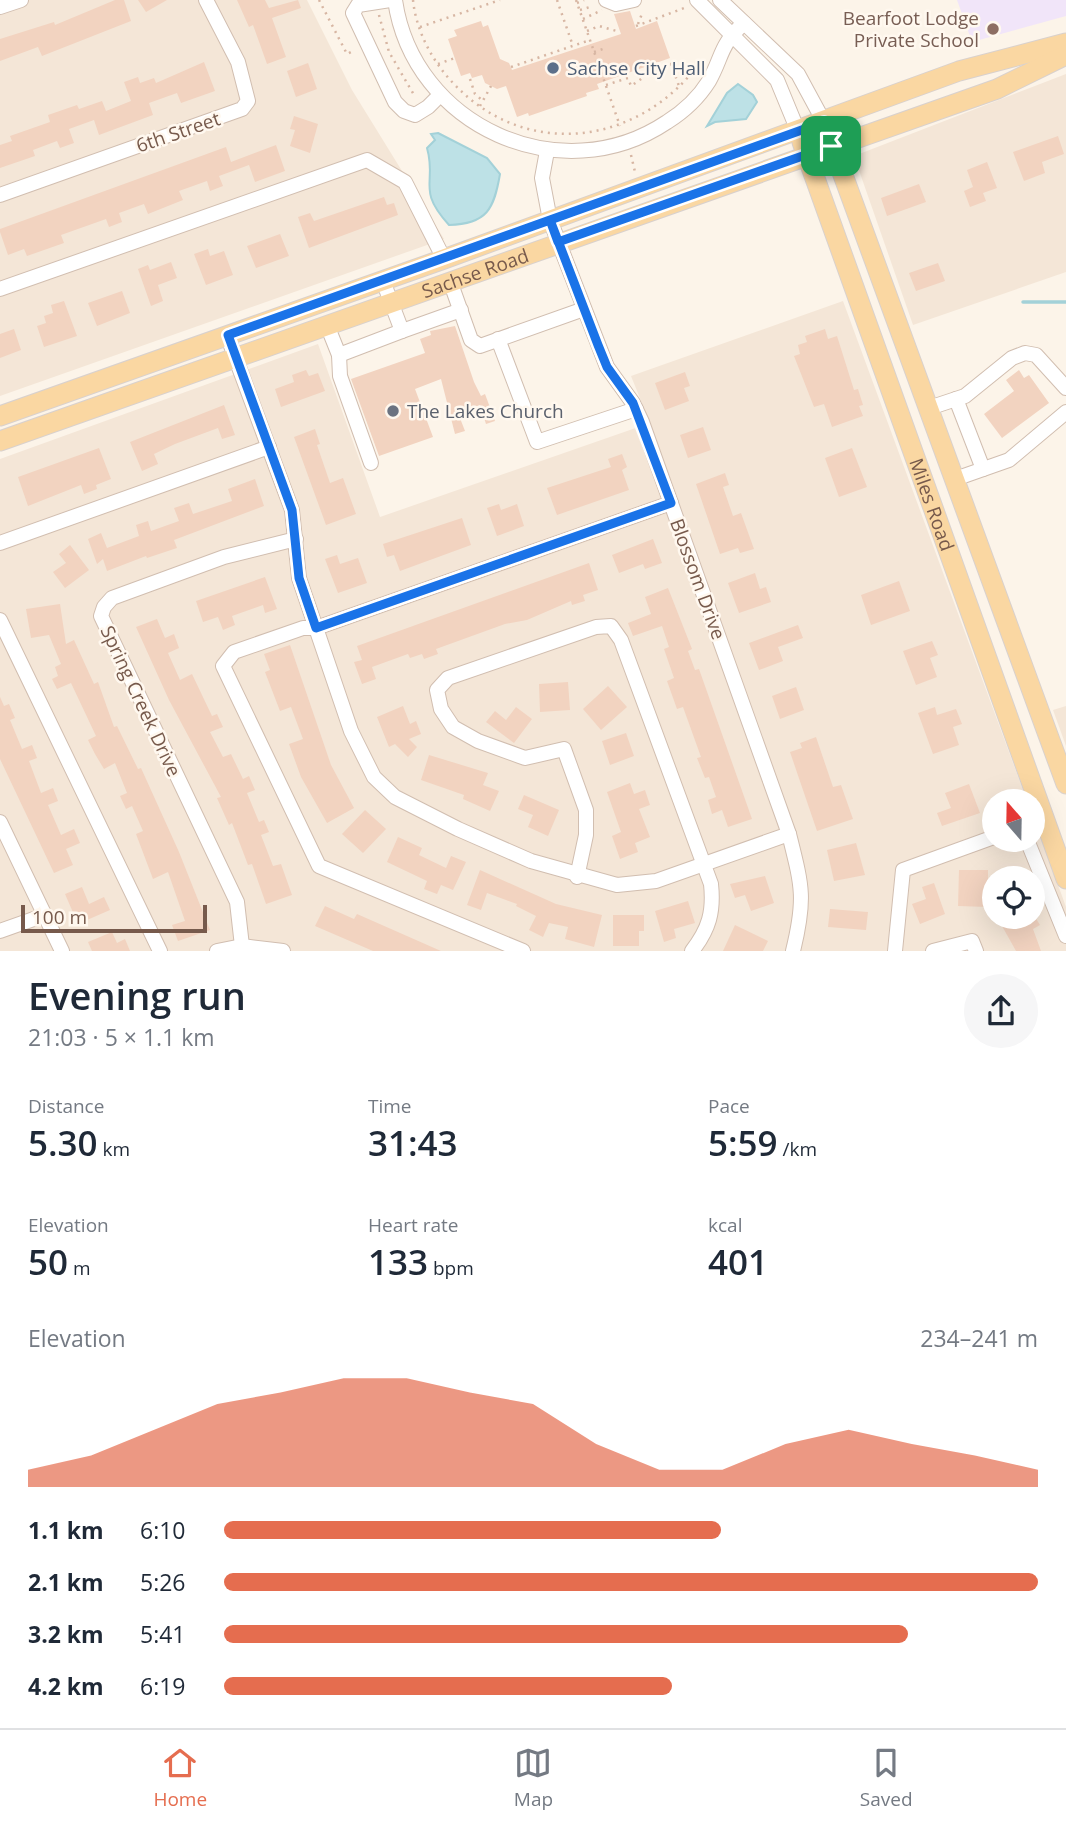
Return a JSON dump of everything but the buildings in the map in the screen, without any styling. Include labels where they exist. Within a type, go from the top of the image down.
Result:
[{"type":"main road","name":"Sachse Road","points":[[0,416],[383,281],[959,71],[1066,43]]},
{"type":"main road","name":"Sachse Road","points":[[0,441],[806,154],[998,89],[1066,55]]},
{"type":"main road","name":"Miles Road","points":[[824,122],[1066,784]]},
{"type":"main road","name":"Miles Road","points":[[798,131],[1066,879]]},
{"type":"main road","points":[[971,618],[1001,607]]},
{"type":"street","points":[[0,7],[21,0]]},
{"type":"street","name":"6th Street","points":[[0,195],[242,109],[248,101],[245,83],[206,0]]},
{"type":"street","points":[[440,95],[415,115],[404,111],[395,102],[353,13],[358,5],[392,0],[405,43],[421,73],[440,95],[472,123],[500,138],[547,151],[573,152],[609,148],[638,139],[667,122],[692,103],[709,82],[718,56],[732,34],[744,23]]},
{"type":"street","points":[[720,0],[798,74],[824,122]]},
{"type":"street","points":[[604,2],[639,6]]},
{"type":"street","points":[[695,2],[732,34],[777,80],[798,131]]},
{"type":"street","name":"Blossom Drive","points":[[547,151],[542,178],[550,220],[607,367],[636,409],[789,834],[802,888],[803,910],[793,951]]},
{"type":"street","points":[[0,289],[367,160],[405,182],[444,259]]},
{"type":"street","points":[[383,281],[402,331]]},
{"type":"street","points":[[450,281],[471,340],[480,346],[584,309]]},
{"type":"street","points":[[339,355],[461,310]]},
{"type":"street","points":[[327,325],[339,355],[340,376],[371,463]]},
{"type":"street","points":[[228,335],[292,510],[299,578],[351,731],[374,777],[396,797],[458,829],[531,861],[577,877],[617,886],[656,881],[789,834]]},
{"type":"street","points":[[498,339],[537,442],[636,409]]},
{"type":"street","points":[[929,408],[965,396],[1012,358],[1025,353],[1036,355],[1066,388]]},
{"type":"street","points":[[956,399],[983,469]]},
{"type":"street","points":[[955,479],[1009,460],[1066,412]]},
{"type":"street","points":[[0,543],[269,447]]},
{"type":"street","points":[[523,951],[319,866],[223,666],[234,652],[303,628],[316,628],[671,503]]},
{"type":"street","name":"Spring Creek Drive","points":[[242,946],[237,902],[101,616],[104,607],[112,598],[225,557],[296,539]]},
{"type":"street","points":[[0,620],[160,951]]},
{"type":"street","points":[[577,877],[586,835],[586,810],[564,748],[525,758],[478,741],[453,727],[441,709],[438,690],[448,678],[596,627],[611,626],[621,640],[711,884],[713,906],[707,932],[692,951]]},
{"type":"street","points":[[2,831],[62,951]]},
{"type":"street","points":[[895,951],[903,870],[982,841]]},
{"type":"street","points":[[1032,852],[1066,936]]},
{"type":"street","points":[[0,931],[45,915]]},
{"type":"street","points":[[217,951],[242,946],[283,951]]},
{"type":"street","points":[[933,951],[974,946]]},
{"type":"path","points":[[319,0],[347,54],[351,52]]},
{"type":"path","points":[[413,0],[420,27],[438,64],[452,82],[480,106],[514,124],[552,133],[580,134],[620,126],[648,112],[680,87],[690,75]]},
{"type":"path","points":[[481,0],[483,6]]},
{"type":"path","points":[[411,31],[500,0]]},
{"type":"path","points":[[556,0],[573,46]]},
{"type":"path","points":[[584,0],[577,1],[620,126]]},
{"type":"path","points":[[580,10],[604,2]]},
{"type":"path","points":[[583,19],[599,14],[604,2]]},
{"type":"path","points":[[639,6],[636,26],[695,2]]},
{"type":"path","points":[[378,12],[395,66],[414,95]]},
{"type":"path","points":[[587,31],[599,26],[620,32]]},
{"type":"path","points":[[376,43],[394,37]]},
{"type":"path","points":[[511,67],[590,40]]},
{"type":"path","points":[[594,52],[604,49]]},
{"type":"path","points":[[438,64],[455,58]]},
{"type":"path","points":[[606,85],[628,78],[631,86],[654,70],[671,64],[680,87]]},
{"type":"path","points":[[470,79],[475,94],[483,101]]},
{"type":"path","points":[[480,106],[491,86]]},
{"type":"path","points":[[628,149],[636,175]]},
{"type":"shaded area","points":[[0,0],[307,0],[352,90],[444,239],[0,396]]},
{"type":"shaded area","name":"Bearfoot Lodge Private School","points":[[957,0],[1066,0],[1066,16],[972,42]]},
{"type":"shaded area","points":[[1066,74],[1066,272],[913,325],[854,156]]},
{"type":"shaded area","points":[[843,301],[1023,789],[982,789],[982,852],[1045,852],[1045,849],[1066,907],[1066,951],[0,951],[0,459],[318,344],[380,517],[650,423],[631,376]]},
{"type":"shaded area","points":[[1066,706],[1066,746],[1053,710]]},
{"type":"water","points":[[738,84],[753,95],[757,102],[746,119],[715,122],[707,126],[727,93]]},
{"type":"water","points":[[438,133],[487,158],[500,174],[491,205],[480,218],[472,222],[449,225],[433,203],[429,186],[427,148],[435,140],[431,134]]},
{"type":"waterway","points":[[1023,302],[1066,302]]},
{"type":"place","name":"Bearfoot Lodge Private School","points":[[993,29]]},
{"type":"place","name":"Sachse City Hall","points":[[553,68]]},
{"type":"place","name":"The Lakes Church","points":[[393,411]]},
{"type":"route","points":[[831,146],[617,224],[558,242],[550,220],[228,335],[292,510],[299,578],[316,628],[671,503],[642,422],[633,403],[607,367],[598,345],[550,220],[824,122],[831,146]]}]
